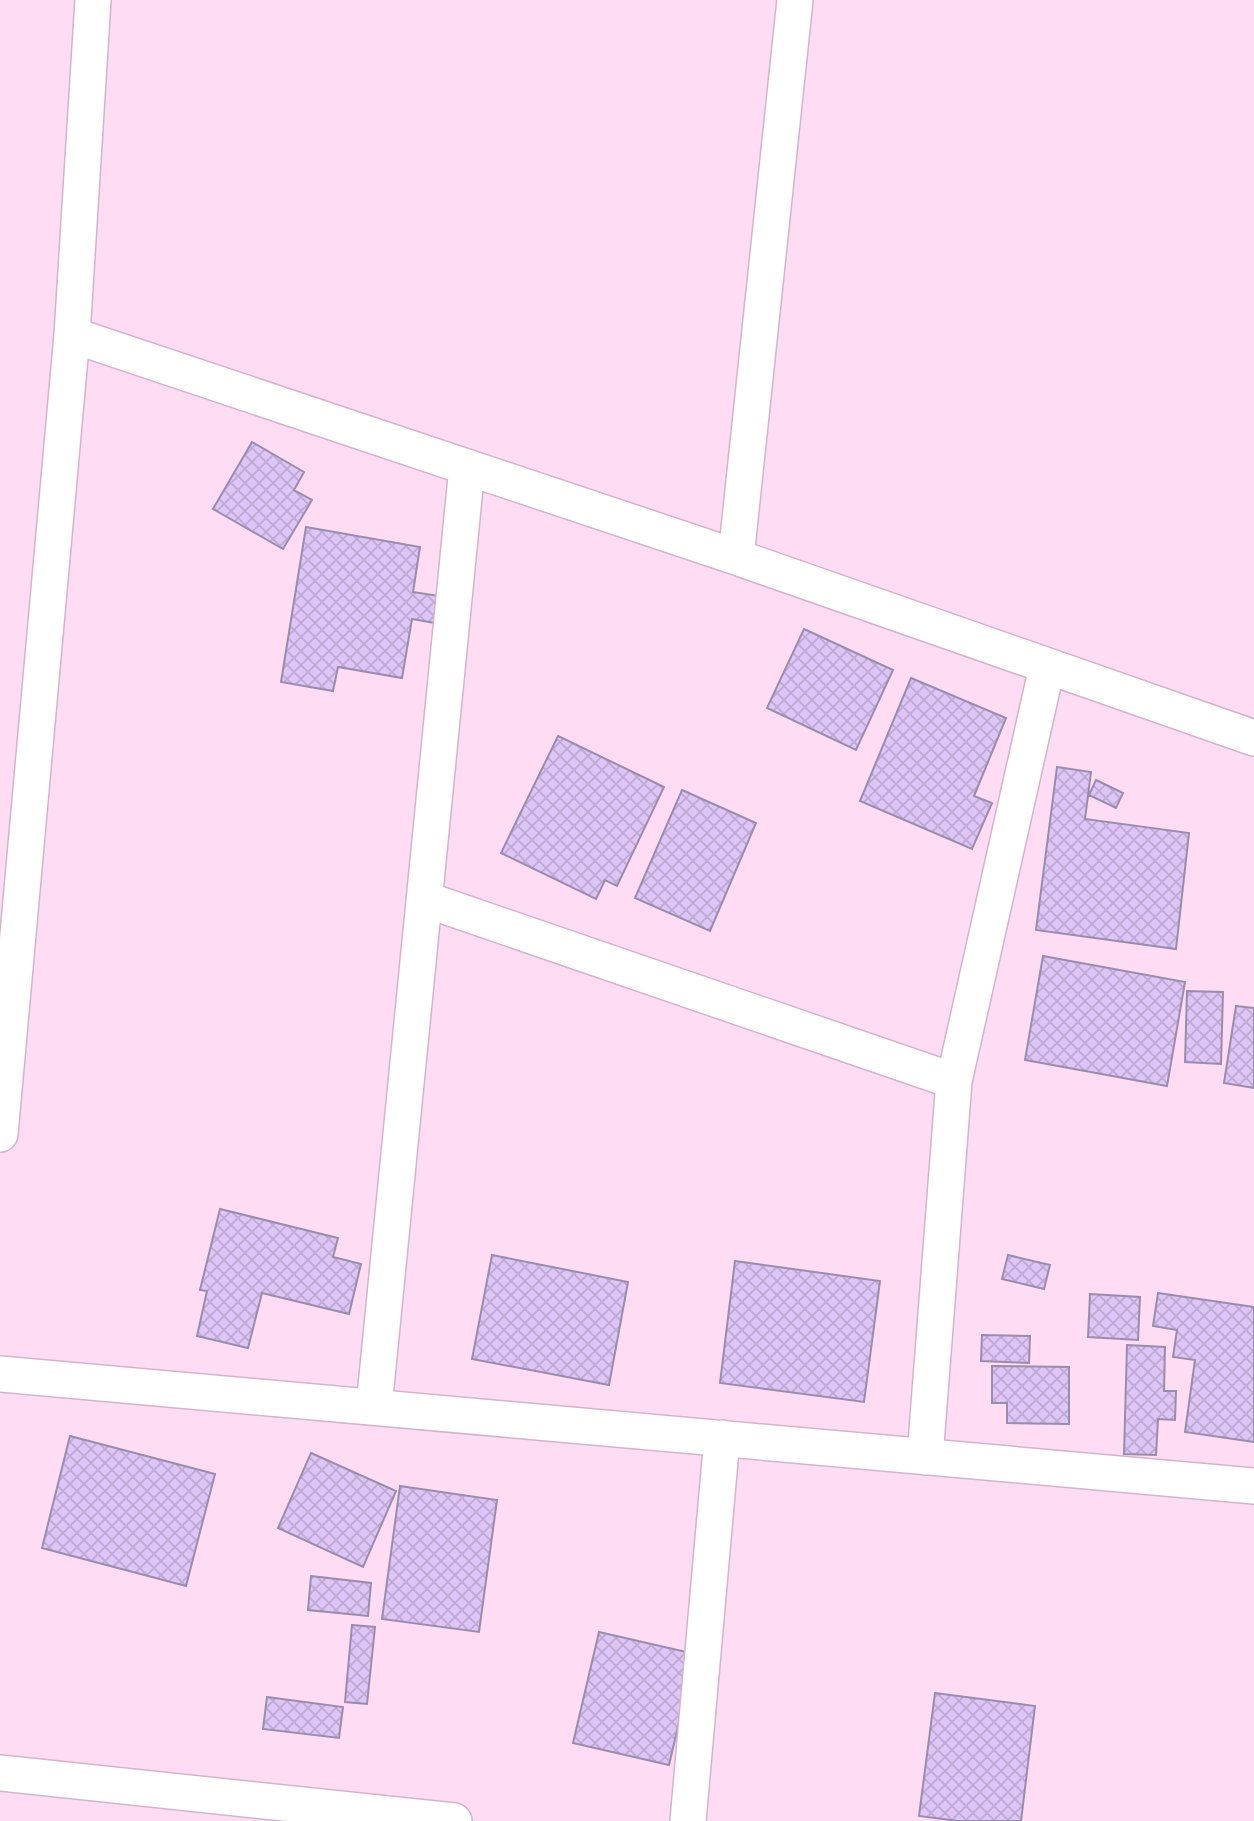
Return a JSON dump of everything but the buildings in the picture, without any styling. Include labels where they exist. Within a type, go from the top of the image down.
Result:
[{"type":"street","points":[[0,1133],[72,335],[93,0]]},
{"type":"street","points":[[736,557],[795,0]]},
{"type":"street","points":[[72,335],[736,557],[1254,738]]},
{"type":"street","points":[[374,1407],[467,467]]},
{"type":"street","points":[[925,1457],[954,1081],[1047,667]]},
{"type":"street","points":[[424,899],[954,1081]]},
{"type":"street","points":[[0,1374],[1254,1486]]},
{"type":"street","points":[[688,1821],[722,1438]]},
{"type":"street","points":[[0,1773],[454,1821]]}]
